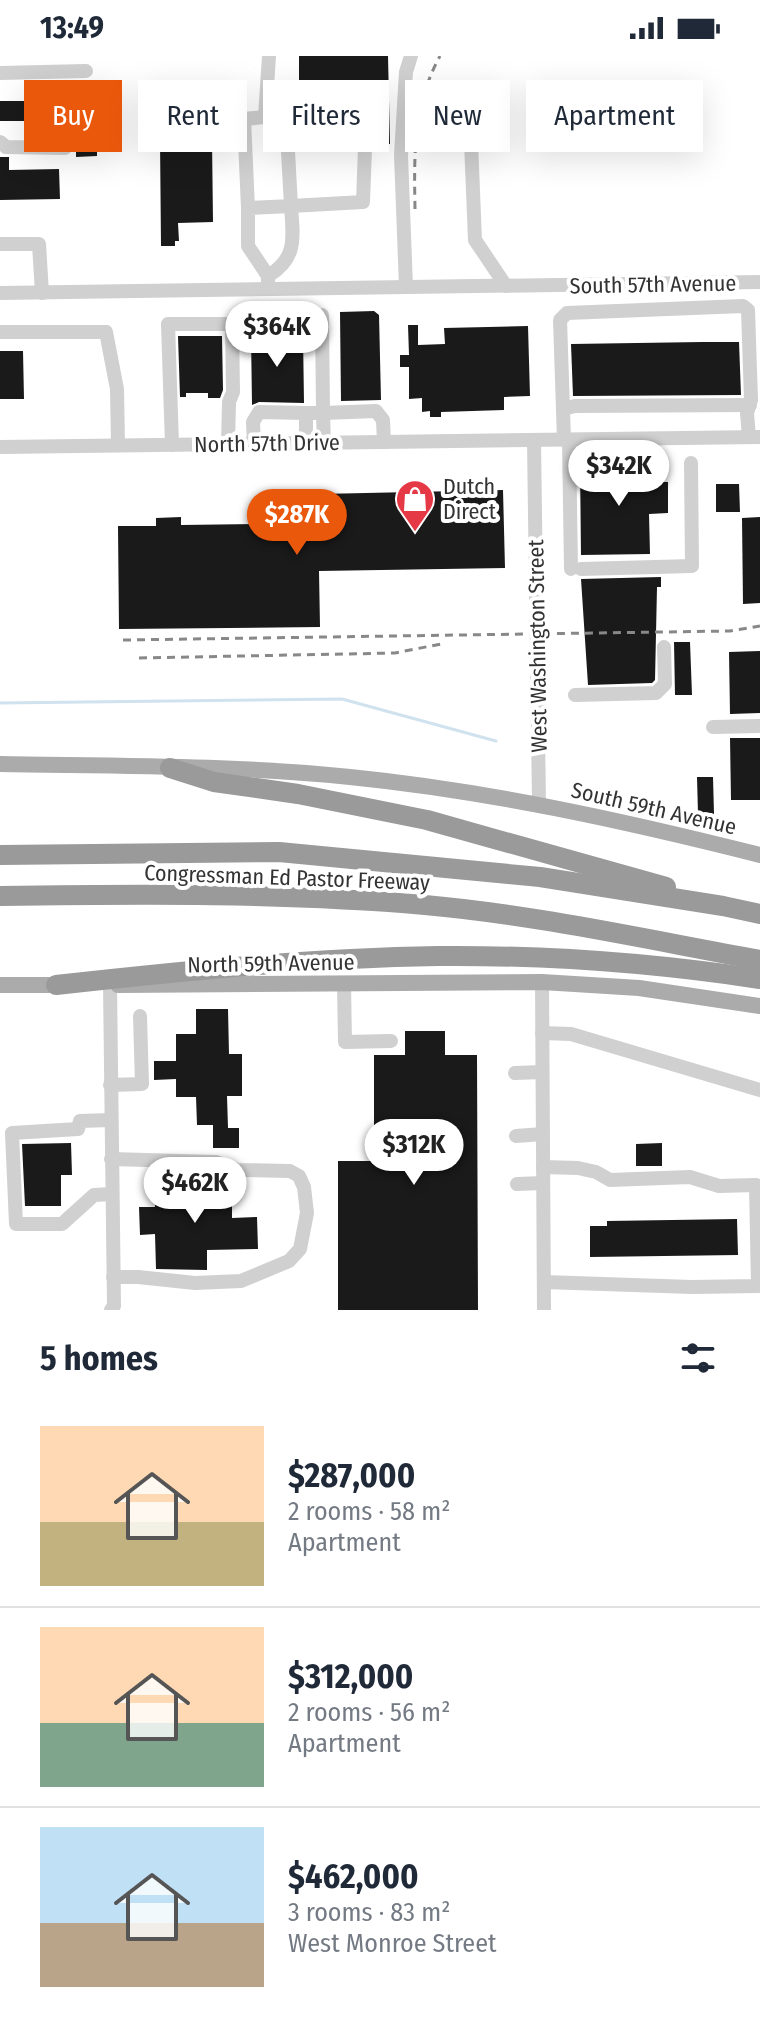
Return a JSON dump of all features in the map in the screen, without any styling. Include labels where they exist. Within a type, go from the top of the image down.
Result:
[{"type":"highway","points":[[170,768],[214,782],[298,794],[427,820],[626,874],[723,906]]},
{"type":"highway","name":"Congressman Ed Pastor Freeway","points":[[0,855],[279,852],[540,877],[760,914]]},
{"type":"highway","name":"Congressman Ed Pastor Freeway","points":[[0,896],[202,895],[428,906],[540,921],[760,960]]},
{"type":"highway","points":[[56,985],[330,960],[438,956],[658,965],[760,979]]},
{"type":"main road","points":[[0,764],[258,769],[350,777],[539,804]]},
{"type":"main road","name":"South 59th Avenue","points":[[539,804],[760,855]]},
{"type":"main road","points":[[542,982],[639,988],[760,1006]]},
{"type":"main road","name":"North 59th Avenue","points":[[0,985],[542,982]]},
{"type":"street","points":[[267,80],[269,56]]},
{"type":"street","points":[[406,287],[401,155],[406,72],[411,56]]},
{"type":"street","points":[[0,73],[86,71]]},
{"type":"street","points":[[263,117],[244,119],[248,246],[268,283],[284,267],[291,252],[288,152]]},
{"type":"street","points":[[0,142],[6,147],[24,147]]},
{"type":"street","points":[[248,208],[363,202],[365,152]]},
{"type":"street","points":[[471,152],[475,240],[506,286]]},
{"type":"street","points":[[0,244],[39,244],[42,293]]},
{"type":"street","name":"South 57th Avenue","points":[[0,293],[268,283],[406,287],[760,282]]},
{"type":"street","points":[[691,463],[692,566],[576,569],[563,409],[560,320],[567,313],[743,306],[748,310],[750,405],[747,413],[754,437]]},
{"type":"street","points":[[322,315],[324,443]]},
{"type":"street","points":[[172,445],[168,324],[232,324],[233,392],[229,402],[228,444]]},
{"type":"street","points":[[0,332],[106,332],[117,389],[118,445]]},
{"type":"street","points":[[563,409],[575,406],[750,405]]},
{"type":"street","points":[[254,444],[253,422],[259,412],[376,411],[383,420],[384,442]]},
{"type":"street","points":[[306,413],[306,443]]},
{"type":"street","name":"North 57th Drive","points":[[0,447],[754,437]]},
{"type":"street","name":"West Washington Street","points":[[534,441],[539,804]]},
{"type":"street","points":[[575,695],[656,693],[665,684],[664,647]]},
{"type":"street","points":[[713,727],[760,726]]},
{"type":"street","points":[[542,982],[544,1310]]},
{"type":"street","points":[[344,984],[345,1042],[391,1041]]},
{"type":"street","points":[[110,985],[114,1306],[111,1310]]},
{"type":"street","points":[[110,1085],[142,1084],[140,1016]]},
{"type":"street","points":[[542,1033],[571,1034],[760,1090]]},
{"type":"street","points":[[515,1073],[542,1072]]},
{"type":"street","points":[[110,1120],[80,1121],[78,1129],[12,1133],[16,1224],[62,1224],[94,1195],[112,1194]]},
{"type":"street","points":[[516,1136],[543,1134]]},
{"type":"street","points":[[111,1159],[216,1162],[237,1170],[290,1171],[299,1176],[304,1187],[307,1213],[300,1249],[289,1261],[241,1281],[195,1283],[113,1277]]},
{"type":"street","points":[[517,1184],[578,1168],[596,1172],[610,1180],[690,1177],[719,1186],[756,1185],[758,1286],[544,1282]]},
{"type":"building","points":[[299,56],[388,56],[389,80],[299,80]]},
{"type":"building","points":[[0,101],[24,101],[24,121],[0,121]]},
{"type":"building","points":[[76,152],[97,152],[97,156],[76,157]]},
{"type":"building","points":[[160,152],[212,152],[213,222],[178,223],[179,241],[175,241],[175,246],[161,246]]},
{"type":"building","points":[[0,157],[9,157],[9,170],[59,169],[60,199],[0,200]]},
{"type":"building","points":[[374,311],[379,315],[381,400],[341,401],[340,312]]},
{"type":"building","points":[[408,325],[418,325],[418,345],[445,344],[444,328],[528,326],[530,396],[504,397],[504,410],[441,412],[441,417],[430,417],[430,411],[422,412],[422,398],[409,399],[409,367],[400,367],[400,355],[409,355]]},
{"type":"building","points":[[251,335],[303,335],[304,403],[259,402],[252,405]]},
{"type":"building","points":[[178,336],[222,336],[223,390],[220,398],[208,398],[208,393],[186,393],[186,397],[180,397]]},
{"type":"building","points":[[739,342],[741,395],[573,396],[571,344]]},
{"type":"building","points":[[0,351],[23,351],[24,399],[0,399]]},
{"type":"building","points":[[648,462],[649,482],[668,482],[668,513],[649,514],[650,554],[581,555],[580,463]]},
{"type":"building","points":[[716,484],[739,484],[740,512],[716,512]]},
{"type":"building","points":[[503,490],[505,568],[319,571],[320,627],[119,629],[118,526],[156,526],[156,518],[181,517],[181,525],[257,524],[257,516],[281,516],[281,524],[321,523],[320,494]]},
{"type":"building","points":[[760,517],[760,603],[743,604],[742,518]]},
{"type":"building","points":[[661,577],[661,587],[657,587],[655,680],[652,683],[588,685],[581,579]]},
{"type":"building","points":[[674,642],[690,642],[692,695],[675,695]]},
{"type":"building","points":[[760,651],[760,713],[730,714],[729,652]]},
{"type":"building","points":[[730,738],[760,738],[760,800],[731,800]]},
{"type":"building","points":[[697,777],[713,777],[714,814],[698,814]]},
{"type":"building","points":[[196,1009],[228,1009],[229,1054],[242,1054],[242,1096],[227,1096],[228,1128],[239,1128],[239,1148],[213,1148],[213,1125],[197,1125],[196,1097],[176,1097],[176,1079],[154,1080],[154,1061],[176,1061],[176,1034],[196,1034]]},
{"type":"building","points":[[405,1031],[445,1031],[445,1055],[477,1055],[478,1310],[338,1310],[338,1161],[374,1161],[374,1055],[405,1055]]},
{"type":"building","points":[[71,1143],[72,1175],[61,1175],[61,1206],[25,1206],[22,1144]]},
{"type":"building","points":[[662,1143],[662,1166],[636,1166],[636,1144]]},
{"type":"building","points":[[194,1177],[214,1177],[214,1188],[232,1187],[232,1218],[257,1217],[258,1249],[207,1250],[207,1270],[156,1269],[155,1234],[140,1235],[139,1207],[155,1207],[155,1188],[194,1188]]},
{"type":"building","points":[[737,1219],[738,1255],[590,1257],[590,1226],[607,1226],[607,1221]]},
{"type":"waterway","points":[[0,703],[342,699],[496,741]]},
{"type":"railway","points":[[415,209],[415,150],[420,112],[431,74],[440,56]]},
{"type":"railway","points":[[123,640],[730,631],[760,626]]},
{"type":"railway","points":[[139,658],[395,653],[441,644]]},
{"type":"place","name":"Dutch Direct","points":[[415,533]]}]
